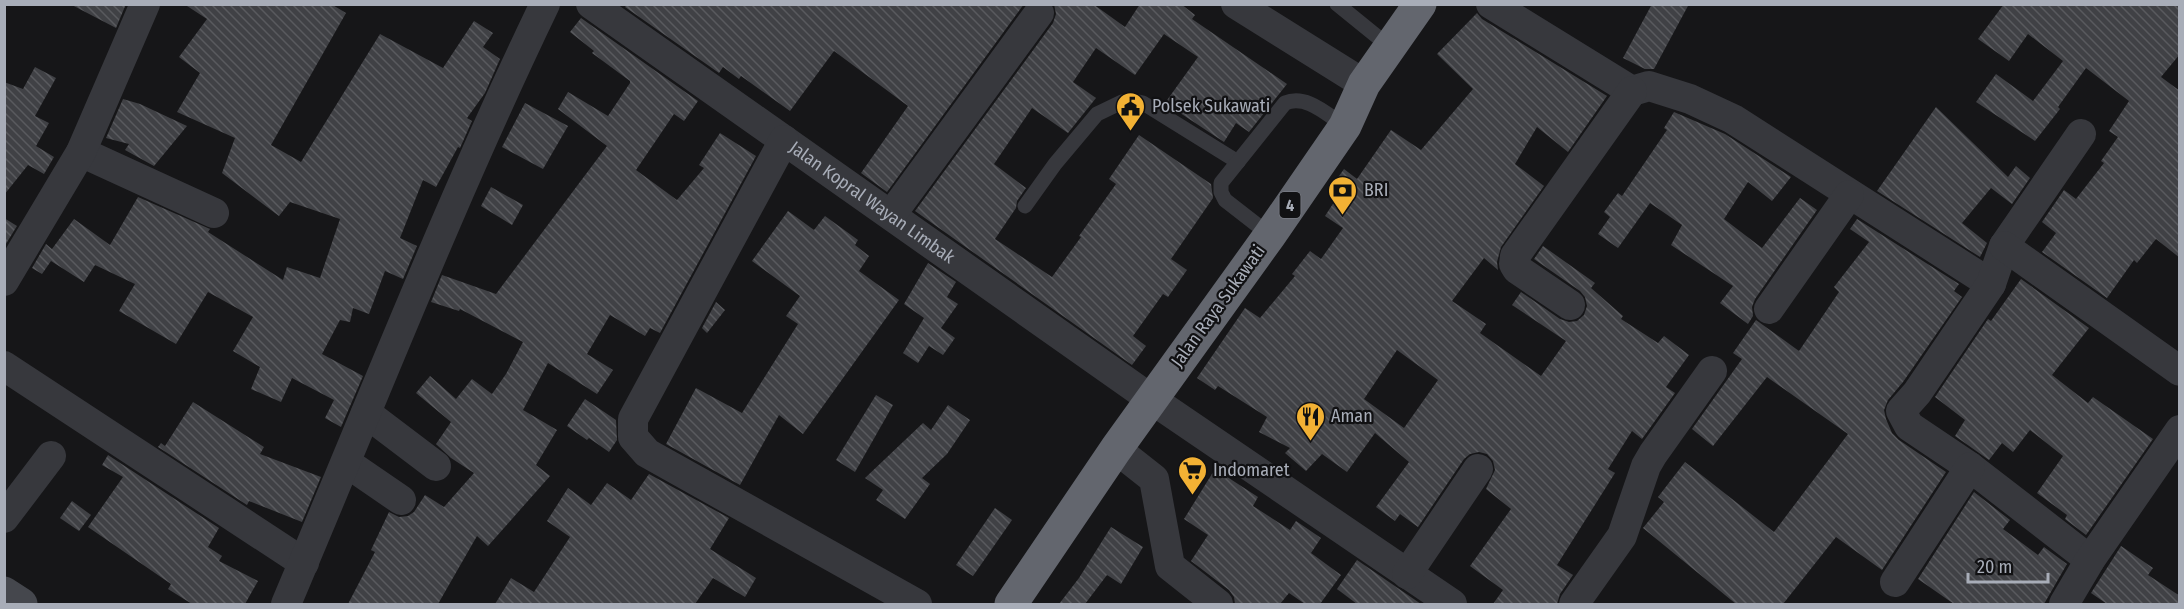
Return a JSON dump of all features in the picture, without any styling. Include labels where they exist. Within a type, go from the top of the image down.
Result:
[{"type":"highway","name":"Jalan Raya Sukawati","points":[[1011,604],[1116,449],[1270,235],[1345,126],[1364,84],[1420,4]]},
{"type":"street","points":[[4,281],[81,152],[145,4]]},
{"type":"street","points":[[286,604],[496,106],[545,4]]},
{"type":"street","name":"Jalan Kopral Wayan Limbak","points":[[591,4],[1151,399],[1452,604]]},
{"type":"street","points":[[1236,4],[1364,84]]},
{"type":"street","points":[[1491,4],[1632,91]]},
{"type":"street","points":[[891,215],[1039,13]]},
{"type":"street","points":[[1570,305],[1517,269],[1514,264],[1515,256],[1632,91],[1649,86],[1690,99],[1733,119],[1990,284]]},
{"type":"street","points":[[2081,134],[2004,246],[1990,284],[1917,393],[1901,411],[1909,426],[1971,467],[2090,560]]},
{"type":"street","points":[[784,140],[633,419],[633,437],[647,453],[917,604]]},
{"type":"street","points":[[81,152],[214,213]]},
{"type":"street","points":[[1768,309],[1849,195]]},
{"type":"street","points":[[2004,246],[2180,371]]},
{"type":"street","points":[[4,366],[304,563]]},
{"type":"street","points":[[1574,604],[1622,536],[1646,466],[1653,454],[1712,371]]},
{"type":"street","points":[[366,412],[436,466]]},
{"type":"street","points":[[2064,604],[2090,560],[2180,430]]},
{"type":"street","points":[[1116,449],[1154,479],[1170,566],[1218,604]]},
{"type":"street","points":[[4,518],[51,456]]},
{"type":"street","points":[[347,463],[401,500]]},
{"type":"street","points":[[1895,582],[1971,467]]},
{"type":"street","points":[[1407,573],[1478,469]]},
{"type":"street","points":[[4,593],[21,604]]},
{"type":"lane","points":[[1337,4],[1390,47]]},
{"type":"lane","points":[[1270,235],[1225,200],[1222,196],[1221,183],[1281,107],[1292,100],[1304,100],[1345,126]]},
{"type":"lane","points":[[1025,207],[1055,164],[1097,114],[1122,102],[1134,101],[1143,104],[1238,162]]},
{"type":"building","points":[[70,4],[126,4],[116,28]]},
{"type":"building","points":[[184,4],[331,4],[346,13],[271,145],[301,162],[380,34],[443,68],[474,21],[493,33],[483,47],[500,59],[485,93],[467,118],[472,121],[460,148],[458,147],[436,187],[423,180],[400,238],[417,246],[403,279],[385,271],[369,314],[353,308],[350,322],[340,320],[322,354],[363,376],[341,427],[325,418],[334,400],[292,378],[281,402],[251,389],[260,367],[233,351],[253,317],[208,292],[176,344],[119,311],[135,284],[95,265],[84,282],[51,261],[42,274],[32,268],[46,244],[52,249],[74,219],[110,245],[138,197],[210,229],[208,232],[283,280],[287,267],[320,278],[340,219],[290,202],[279,216],[222,173],[235,138],[177,112],[200,73],[179,57],[207,19]]},
{"type":"building","points":[[627,4],[1024,4],[887,192],[861,173],[908,106],[834,51],[790,111],[741,76],[739,79],[723,67],[719,73],[625,7]]},
{"type":"building","points":[[1054,4],[1093,4],[1125,27],[1140,4],[1181,4],[1195,15],[1192,19],[1287,84],[1249,132],[1236,123],[1224,142],[1165,103],[1198,57],[1164,34],[1135,75],[1096,48],[1073,82],[1096,98],[1068,133],[1032,108],[994,164],[1026,188],[1017,201],[1016,208],[995,239],[1052,277],[1116,184],[1109,179],[1139,135],[1211,184],[1213,198],[1171,259],[1187,270],[1168,297],[1163,294],[1133,336],[1146,346],[1132,365],[915,211],[1053,23],[1056,14]]},
{"type":"building","points":[[1652,4],[1689,4],[1654,69],[1645,69],[1623,58]]},
{"type":"building","points":[[2004,4],[2180,4],[2180,54],[2161,77],[2180,91],[2180,258],[2156,239],[2137,263],[2134,260],[2107,298],[2042,252],[2056,233],[2042,222],[2064,190],[2076,199],[2104,163],[2101,161],[2118,137],[2109,131],[2129,101],[2086,68],[2058,107],[2060,109],[2035,141],[1976,102],[1996,74],[2033,101],[2063,61],[2028,34],[2009,61],[1978,39]]},
{"type":"building","points":[[1477,13],[1482,19],[1607,96],[1568,152],[1537,127],[1515,164],[1544,186],[1501,247],[1497,262],[1498,270],[1484,258],[1452,301],[1486,324],[1480,333],[1541,376],[1566,341],[1512,305],[1521,292],[1560,319],[1569,322],[1577,321],[1584,315],[1587,306],[1585,297],[1580,291],[1534,259],[1543,246],[1595,283],[1591,288],[1623,316],[1621,319],[1658,343],[1664,336],[1689,355],[1666,387],[1675,393],[1642,439],[1632,431],[1608,469],[1615,473],[1557,565],[1573,575],[1560,594],[1557,604],[1493,604],[1503,590],[1470,566],[1511,509],[1486,489],[1495,470],[1493,461],[1487,454],[1479,452],[1470,454],[1464,459],[1418,527],[1400,514],[1395,521],[1376,507],[1409,462],[1375,433],[1347,472],[1322,454],[1306,471],[1285,453],[1290,448],[1259,432],[1267,417],[1218,386],[1215,390],[1197,378],[1245,308],[1260,318],[1295,276],[1292,274],[1310,251],[1321,259],[1343,228],[1325,216],[1338,196],[1329,190],[1344,169],[1357,179],[1391,130],[1421,150],[1473,89],[1437,54]],"holes":[[[1397,350],[1438,380],[1404,428],[1364,399]]]},
{"type":"building","points":[[581,18],[698,101],[684,121],[674,114],[636,170],[677,200],[704,168],[699,165],[720,133],[756,156],[660,333],[650,328],[645,336],[610,315],[587,354],[613,370],[597,394],[548,363],[523,410],[557,430],[536,465],[550,476],[488,546],[477,536],[438,604],[348,604],[375,552],[371,550],[389,512],[399,517],[408,516],[414,512],[425,495],[444,507],[474,473],[451,458],[436,444],[451,422],[416,393],[430,376],[456,399],[472,379],[492,394],[523,342],[460,309],[459,311],[431,302],[442,275],[496,294],[607,146],[558,109],[568,92],[608,116],[630,83],[570,32]]},
{"type":"building","points":[[35,67],[56,78],[35,116],[49,123],[36,146],[54,157],[44,174],[28,165],[4,195],[4,82],[23,89]]},
{"type":"building","points":[[123,99],[140,104],[187,126],[154,166],[125,150],[129,144],[106,138]]},
{"type":"building","points":[[525,103],[568,126],[543,169],[502,147]]},
{"type":"building","points":[[1936,107],[2008,177],[2016,166],[2030,178],[2012,204],[1991,188],[1962,223],[1987,243],[1980,257],[1877,191]]},
{"type":"building","points":[[1674,112],[1725,134],[1791,177],[1772,201],[1748,182],[1724,219],[1762,248],[1800,198],[1817,210],[1755,299],[1752,307],[1753,316],[1748,324],[1720,303],[1733,286],[1671,245],[1682,225],[1650,203],[1618,248],[1598,234],[1610,217],[1604,212],[1618,193],[1622,196],[1667,130],[1664,128]]},
{"type":"building","points":[[491,187],[523,205],[512,225],[481,206]]},
{"type":"building","points":[[788,211],[814,230],[825,216],[858,240],[855,245],[869,256],[859,271],[899,300],[803,434],[779,415],[740,485],[666,444],[696,388],[742,413],[798,324],[786,316],[800,296],[752,261]]},
{"type":"building","points":[[4,218],[17,226],[4,247]]},
{"type":"building","points":[[1857,219],[1959,284],[1954,291],[1962,297],[1888,400],[1884,410],[1892,433],[1899,440],[1946,472],[1882,570],[1836,537],[1783,604],[1736,604],[1643,528],[1664,502],[1658,497],[1685,462],[1774,532],[1848,434],[1767,377],[1713,446],[1692,429],[1742,359],[1733,353],[1756,320],[1799,351],[1839,292],[1834,287],[1869,242],[1850,229]]},
{"type":"building","points":[[928,263],[956,282],[947,297],[958,304],[941,328],[955,338],[943,355],[929,346],[918,363],[903,353],[924,318],[904,304]]},
{"type":"building","points":[[2021,279],[2089,328],[2052,375],[2088,403],[2093,397],[2153,439],[2086,535],[2065,519],[2067,515],[2037,493],[2063,456],[2030,430],[2013,452],[2002,443],[1989,460],[1955,436],[1965,420],[1935,397],[1988,319],[1991,321]]},
{"type":"building","points":[[716,302],[725,310],[707,333],[702,328]]},
{"type":"building","points":[[876,395],[893,405],[855,472],[836,460]]},
{"type":"building","points":[[585,399],[616,420],[617,440],[609,452],[567,426]]},
{"type":"building","points":[[193,402],[264,447],[260,454],[321,477],[302,522],[249,501],[247,505],[158,447],[161,443],[165,446]]},
{"type":"building","points":[[948,405],[970,420],[947,454],[922,478],[930,484],[905,519],[876,500],[883,490],[865,478],[923,423],[931,430]]},
{"type":"building","points":[[108,455],[219,528],[208,547],[222,556],[219,561],[258,581],[245,604],[192,604],[168,589],[171,584],[88,527],[123,477],[102,465]]},
{"type":"building","points":[[1215,469],[1258,497],[1253,506],[1290,530],[1296,521],[1321,538],[1311,553],[1341,575],[1320,604],[1305,604],[1289,593],[1280,604],[1235,604],[1234,597],[1229,590],[1191,561],[1208,535],[1184,519]]},
{"type":"building","points":[[649,474],[729,518],[710,549],[756,578],[745,597],[713,578],[695,604],[495,604],[511,578],[534,592],[570,537],[547,521],[568,488],[591,505],[607,483],[631,500]]},
{"type":"building","points":[[1974,492],[2010,520],[2003,529],[2038,555],[2044,547],[2067,564],[2044,604],[1954,604],[1918,579]]},
{"type":"building","points":[[72,501],[91,515],[79,531],[60,518]]},
{"type":"building","points":[[995,508],[1012,520],[973,576],[956,565]]},
{"type":"building","points":[[1111,527],[1143,547],[1121,584],[1107,575],[1085,604],[1059,604],[1079,578]]},
{"type":"building","points":[[2121,546],[2153,568],[2148,575],[2180,596],[2180,604],[2107,604],[2091,593]]},
{"type":"building","points":[[1357,560],[1421,604],[1357,604],[1337,589]]},
{"type":"place","name":"Polsek Sukawati","points":[[1131,132]]},
{"type":"place","name":"BRI","points":[[1343,216]]},
{"type":"place","name":"Aman","points":[[1310,442]]},
{"type":"place","name":"Indomaret","points":[[1192,496]]}]
